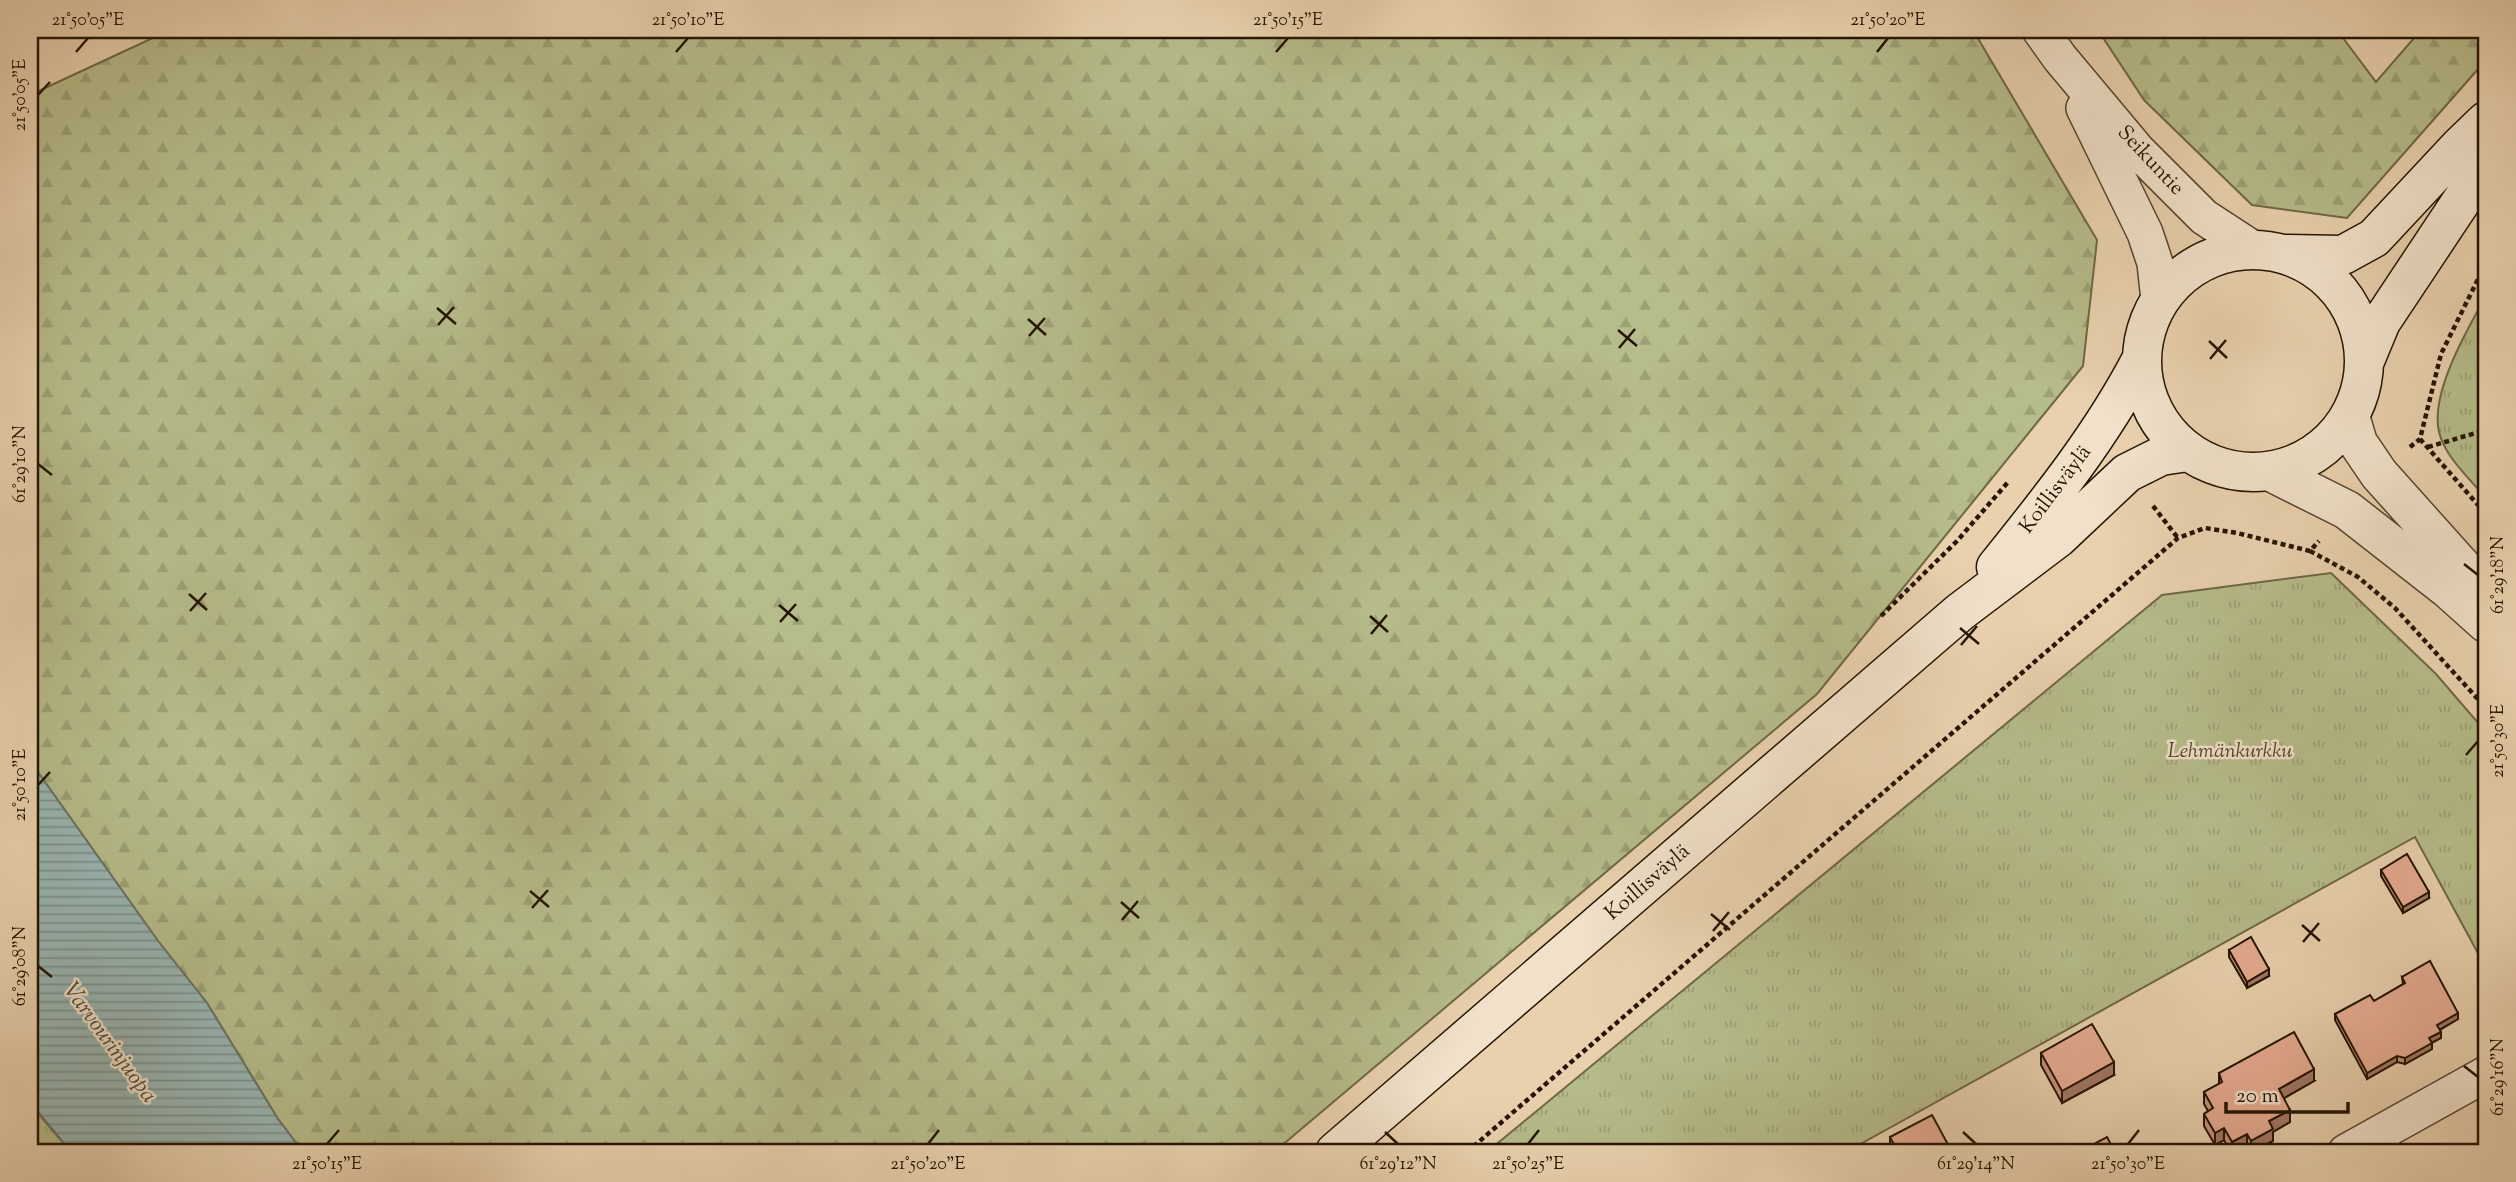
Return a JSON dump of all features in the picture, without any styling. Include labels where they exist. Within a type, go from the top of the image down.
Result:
[{"type":"main road","points":[[2268,252],[2310,265],[2333,283],[2345,299],[2355,316],[2362,340],[2364,363],[2361,387],[2350,416],[2334,437],[2315,453],[2283,468],[2237,471],[2211,464],[2187,452],[2165,431],[2153,411],[2145,388],[2141,360],[2147,328],[2159,300],[2174,282],[2192,267],[2224,253],[2268,252],[2343,255],[2374,238],[2486,121]]},
{"type":"main road","points":[[2364,363],[2381,322],[2486,164]]},
{"type":"main road","name":"Koillisväylä","points":[[1960,612],[2096,436],[2141,360]]},
{"type":"main road","points":[[2350,416],[2358,443],[2379,474],[2486,597]]},
{"type":"main road","name":"Koillisväylä","points":[[1335,1152],[1960,612],[2058,538],[2127,473],[2161,456],[2187,452]]},
{"type":"main road","points":[[2269,471],[2347,510],[2448,589],[2486,623]]},
{"type":"street","name":"Seikuntie","points":[[2050,44],[2146,159],[2204,216],[2268,252]]},
{"type":"street","name":"Seikuntie","points":[[2050,44],[2144,233],[2155,263],[2159,300]]},
{"type":"street","points":[[2346,1152],[2486,1074]]},
{"type":"path","points":[[2379,474],[2420,439],[2441,354],[2486,263]]},
{"type":"path","points":[[2428,447],[2486,430]]},
{"type":"path","points":[[2420,439],[2486,514]]},
{"type":"path","points":[[2310,551],[2347,510]]},
{"type":"path","points":[[1466,1152],[2178,538],[2205,528],[2237,533],[2310,551],[2358,577],[2395,608],[2486,708]]},
{"type":"green space","points":[[170,30],[1973,30],[2097,240],[2083,366],[1817,694],[1274,1152],[303,1152],[278,1119],[207,1003],[158,941],[30,761],[30,95]]},
{"type":"green space","points":[[2098,30],[2337,30],[2376,82],[2421,30],[2486,30],[2486,60],[2347,218],[2252,205],[2144,100]]},
{"type":"green space","points":[[2486,296],[2486,498],[2447,450],[2439,432],[2438,416],[2440,399],[2452,362]]},
{"type":"green space","name":"Lehmänkurkku","points":[[2331,573],[2436,674],[2486,732],[2486,968],[2415,837],[1846,1152],[1487,1152],[2162,595]]},
{"type":"green space","points":[[30,1102],[31,1105],[71,1152],[30,1152]]},
{"type":"water","name":"Varvourinjuopa","points":[[30,761],[158,941],[207,1003],[278,1119],[303,1152],[71,1152],[30,1102]]},
{"type":"building","points":[[2407,854],[2429,892],[2403,907],[2381,870]]},
{"type":"building","points":[[2251,937],[2269,969],[2247,982],[2229,950]]},
{"type":"building","points":[[2430,961],[2458,1013],[2437,1025],[2441,1032],[2429,1038],[2432,1043],[2405,1058],[2397,1056],[2367,1073],[2335,1014],[2370,995],[2374,1001],[2405,983],[2402,977]]},
{"type":"building","points":[[2092,1024],[2114,1062],[2062,1091],[2041,1053]]},
{"type":"building","points":[[2294,1032],[2314,1069],[2279,1089],[2290,1110],[2269,1121],[2273,1129],[2251,1141],[2247,1134],[2232,1142],[2224,1128],[2215,1133],[2204,1114],[2213,1108],[2204,1092],[2222,1082],[2219,1073]]},
{"type":"building","points":[[1932,1115],[1952,1152],[1898,1152],[1890,1137]]},
{"type":"building","points":[[2107,1137],[2115,1152],[2079,1152]]}]
